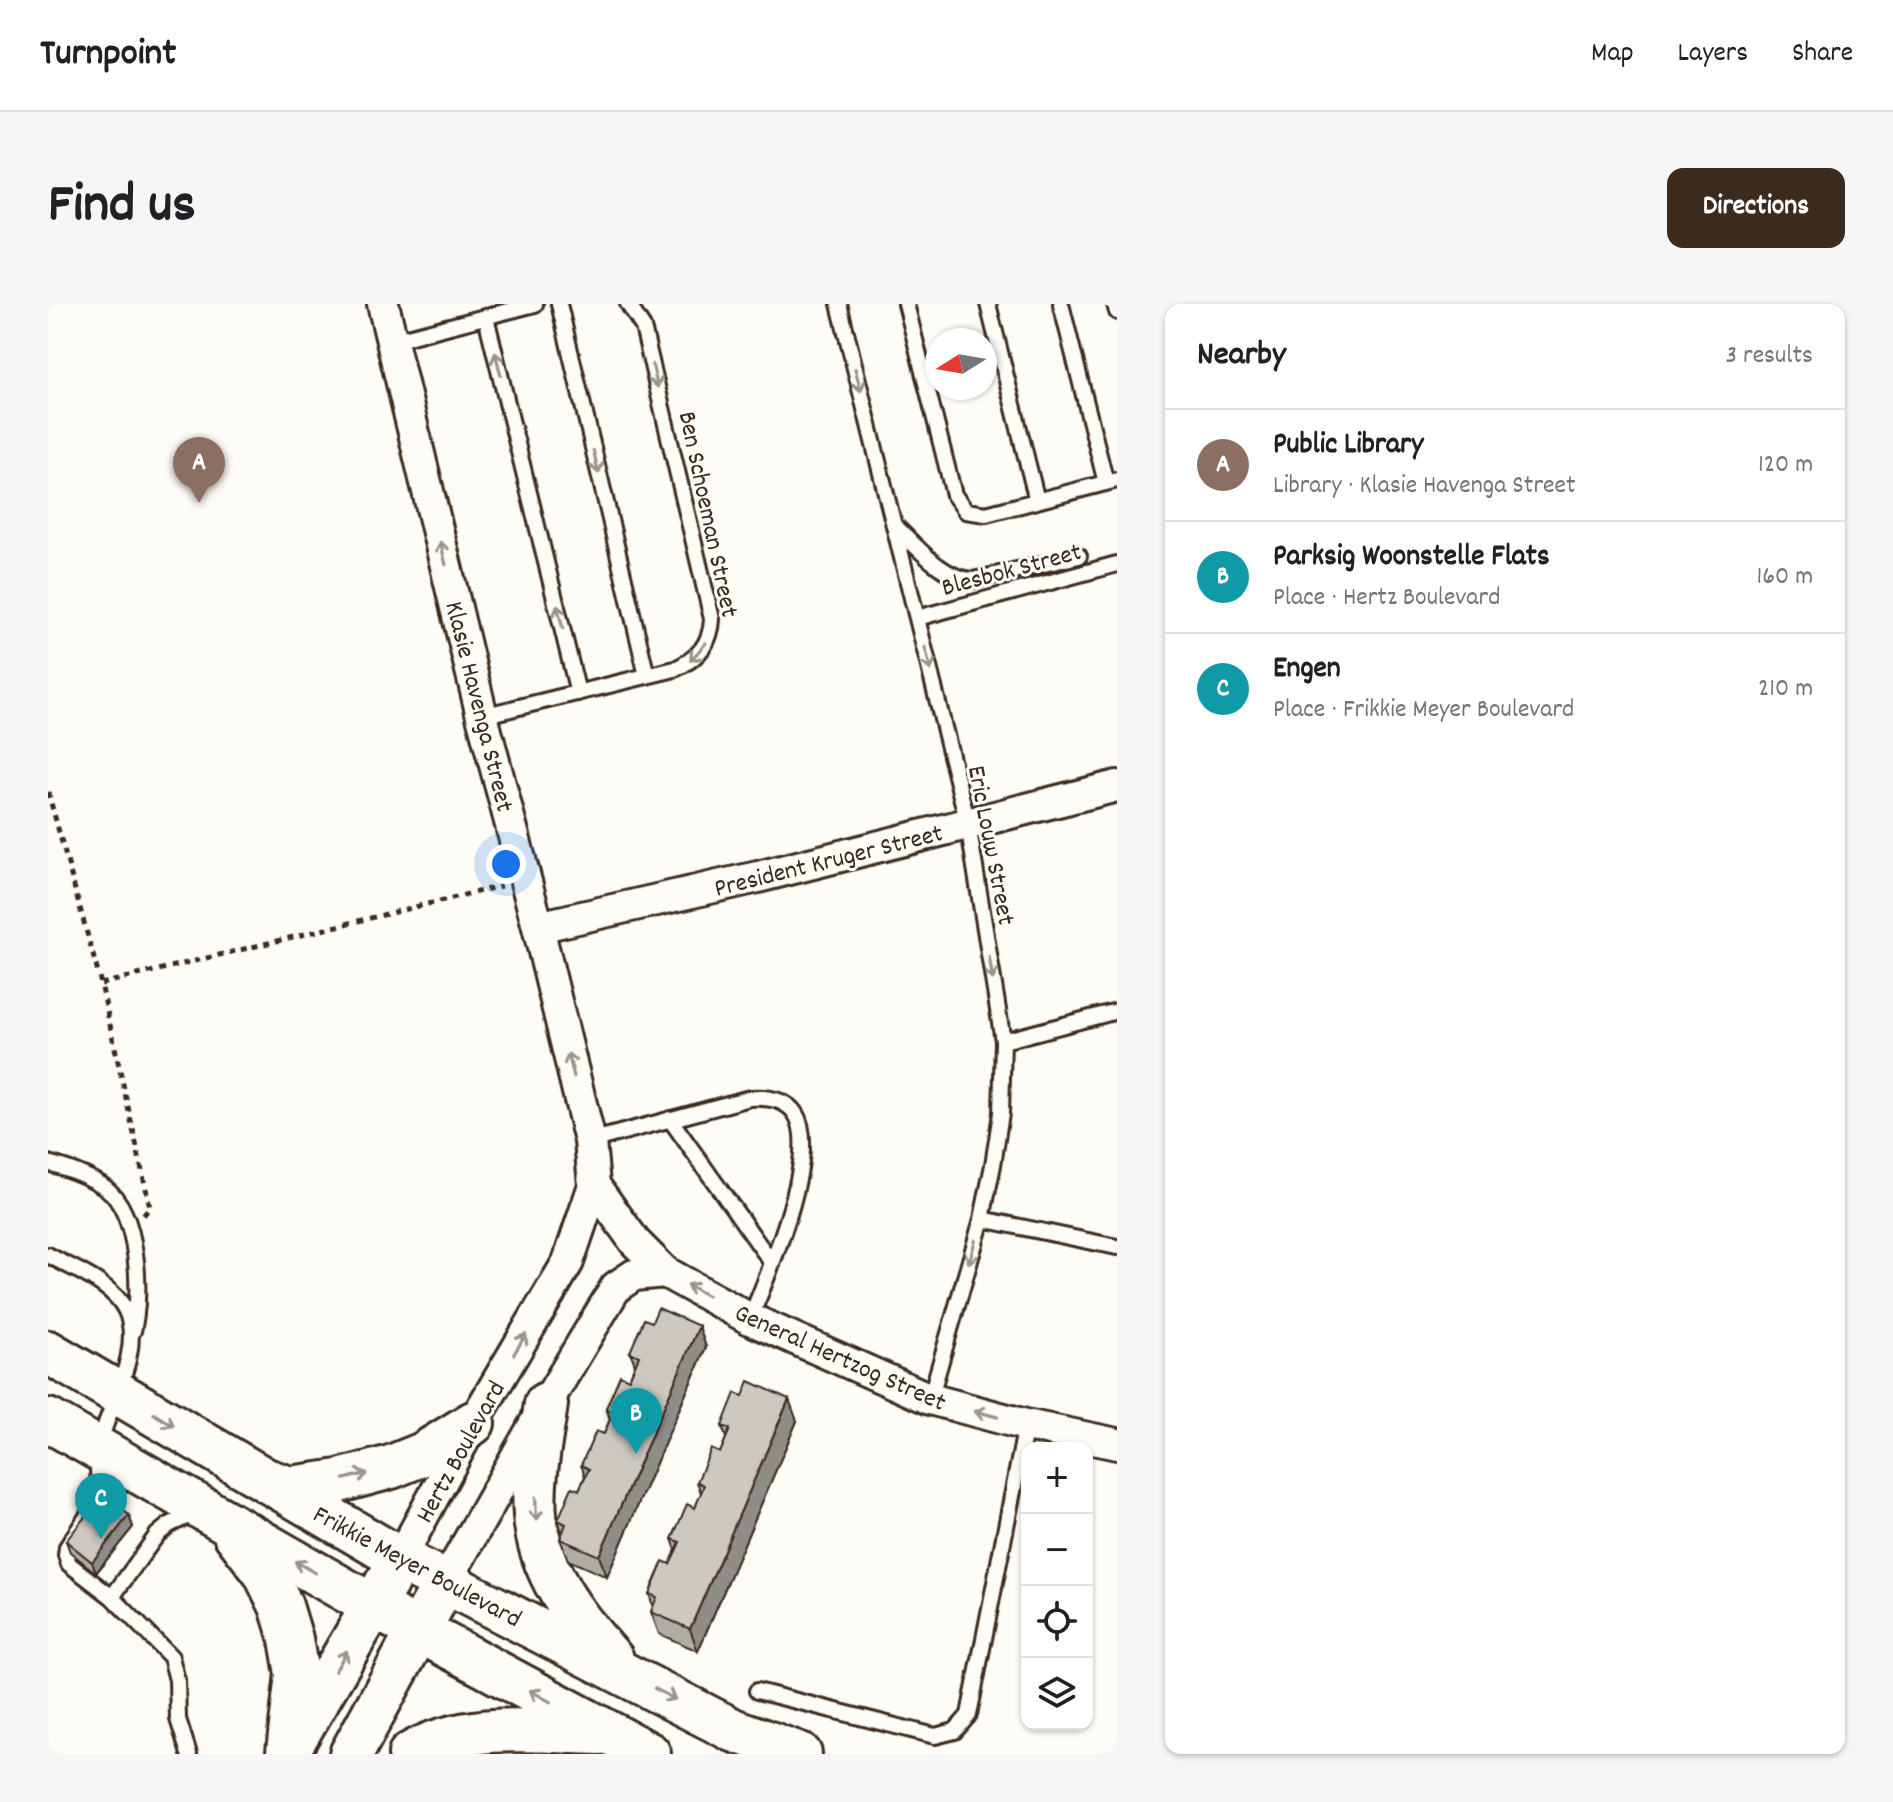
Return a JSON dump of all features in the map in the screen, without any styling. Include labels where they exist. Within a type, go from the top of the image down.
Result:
[{"type":"main road","name":"Frikkie Meyer Boulevard","points":[[48,1352],[400,1559],[733,1730],[800,1754]]},
{"type":"main road","points":[[546,1404],[536,1469],[535,1514],[540,1545],[550,1573],[564,1598],[588,1632],[625,1673]]},
{"type":"main road","name":"Frikkie Meyer Boulevard","points":[[48,1420],[373,1606],[649,1754]]},
{"type":"main road","points":[[253,1475],[290,1488],[339,1481],[391,1467],[423,1454],[473,1423]]},
{"type":"main road","points":[[215,1515],[265,1573],[281,1606],[291,1639],[297,1674],[287,1753]]},
{"type":"main road","name":"Hertz Boulevard","points":[[287,1753],[400,1559]]},
{"type":"main road","name":"Hertz Boulevard","points":[[351,1754],[445,1583]]},
{"type":"main road","points":[[410,1754],[443,1739],[478,1732],[608,1733]]},
{"type":"street","name":"Klasie Havenga Street","points":[[383,304],[482,716],[590,1141],[594,1185]]},
{"type":"street","name":"President Kruger Street","points":[[538,927],[758,877],[1117,786]]},
{"type":"street","points":[[594,1185],[635,1242],[665,1272]]},
{"type":"street","name":"Hertz Boulevard","points":[[400,1559],[473,1423],[568,1262],[594,1185]]},
{"type":"street","name":"Hertz Boulevard","points":[[445,1583],[616,1287],[634,1275],[665,1272]]},
{"type":"street","name":"General Hertzog Street","points":[[665,1272],[750,1319],[930,1399],[1026,1425],[1117,1444]]},
{"type":"lane","points":[[392,341],[535,304]]},
{"type":"lane","points":[[559,304],[647,676]]},
{"type":"lane","name":"Ben Schoeman Street","points":[[482,716],[675,669],[691,661],[704,648],[712,633],[712,619],[643,327],[628,304]]},
{"type":"lane","name":"Eric Louw Street","points":[[839,304],[968,824],[1003,1041],[1001,1113],[982,1219],[930,1399]]},
{"type":"lane","points":[[906,304],[954,495],[966,511],[986,514],[1112,481],[1061,304]]},
{"type":"lane","points":[[988,304],[1037,501]]},
{"type":"lane","points":[[1115,304],[1117,312]]},
{"type":"lane","points":[[486,317],[578,693]]},
{"type":"lane","points":[[895,526],[942,568],[962,580],[1079,556]]},
{"type":"lane","name":"Blesbok Street","points":[[917,618],[1117,564]]},
{"type":"lane","points":[[1003,1041],[1117,1011]]},
{"type":"lane","points":[[590,1141],[750,1098],[765,1097],[784,1104],[795,1114],[801,1130],[800,1168],[785,1227],[750,1319]]},
{"type":"lane","points":[[670,1119],[772,1263]]},
{"type":"lane","points":[[48,1163],[105,1187],[120,1206],[129,1231],[139,1295],[118,1392],[99,1448],[100,1475],[95,1503],[67,1547],[66,1555],[69,1564],[112,1597],[171,1657],[177,1680],[178,1719],[189,1754]]},
{"type":"lane","points":[[982,1219],[1117,1247]]},
{"type":"lane","points":[[48,1255],[118,1297],[126,1309],[133,1331]]},
{"type":"lane","points":[[757,1691],[935,1736],[955,1731],[969,1715],[1026,1425]]},
{"type":"lane","points":[[112,1597],[157,1535],[178,1520],[215,1515]]},
{"type":"path","points":[[48,792],[101,984],[150,1207],[129,1231]]},
{"type":"path","points":[[101,984],[526,880]]},
{"type":"building","points":[[658,1308],[699,1326],[599,1556],[560,1539],[566,1524],[558,1520],[572,1487],[579,1490],[589,1469],[581,1465],[596,1431],[604,1434],[613,1412],[606,1408],[620,1375],[629,1379],[639,1356],[630,1352],[644,1319],[652,1322]]},
{"type":"building","points":[[749,1381],[789,1399],[690,1629],[651,1612],[657,1597],[649,1594],[663,1561],[670,1564],[680,1542],[672,1539],[687,1504],[695,1508],[704,1485],[697,1482],[711,1449],[720,1453],[730,1429],[722,1426],[735,1393],[743,1396]]},
{"type":"building","points":[[102,1495],[129,1515],[92,1562],[66,1541]]},
{"type":"place","name":"Public Library","points":[[199,503]]},
{"type":"place","name":"Parksig Woonstelle Flats","points":[[636,1454]]},
{"type":"place","name":"Engen","points":[[101,1539]]}]
